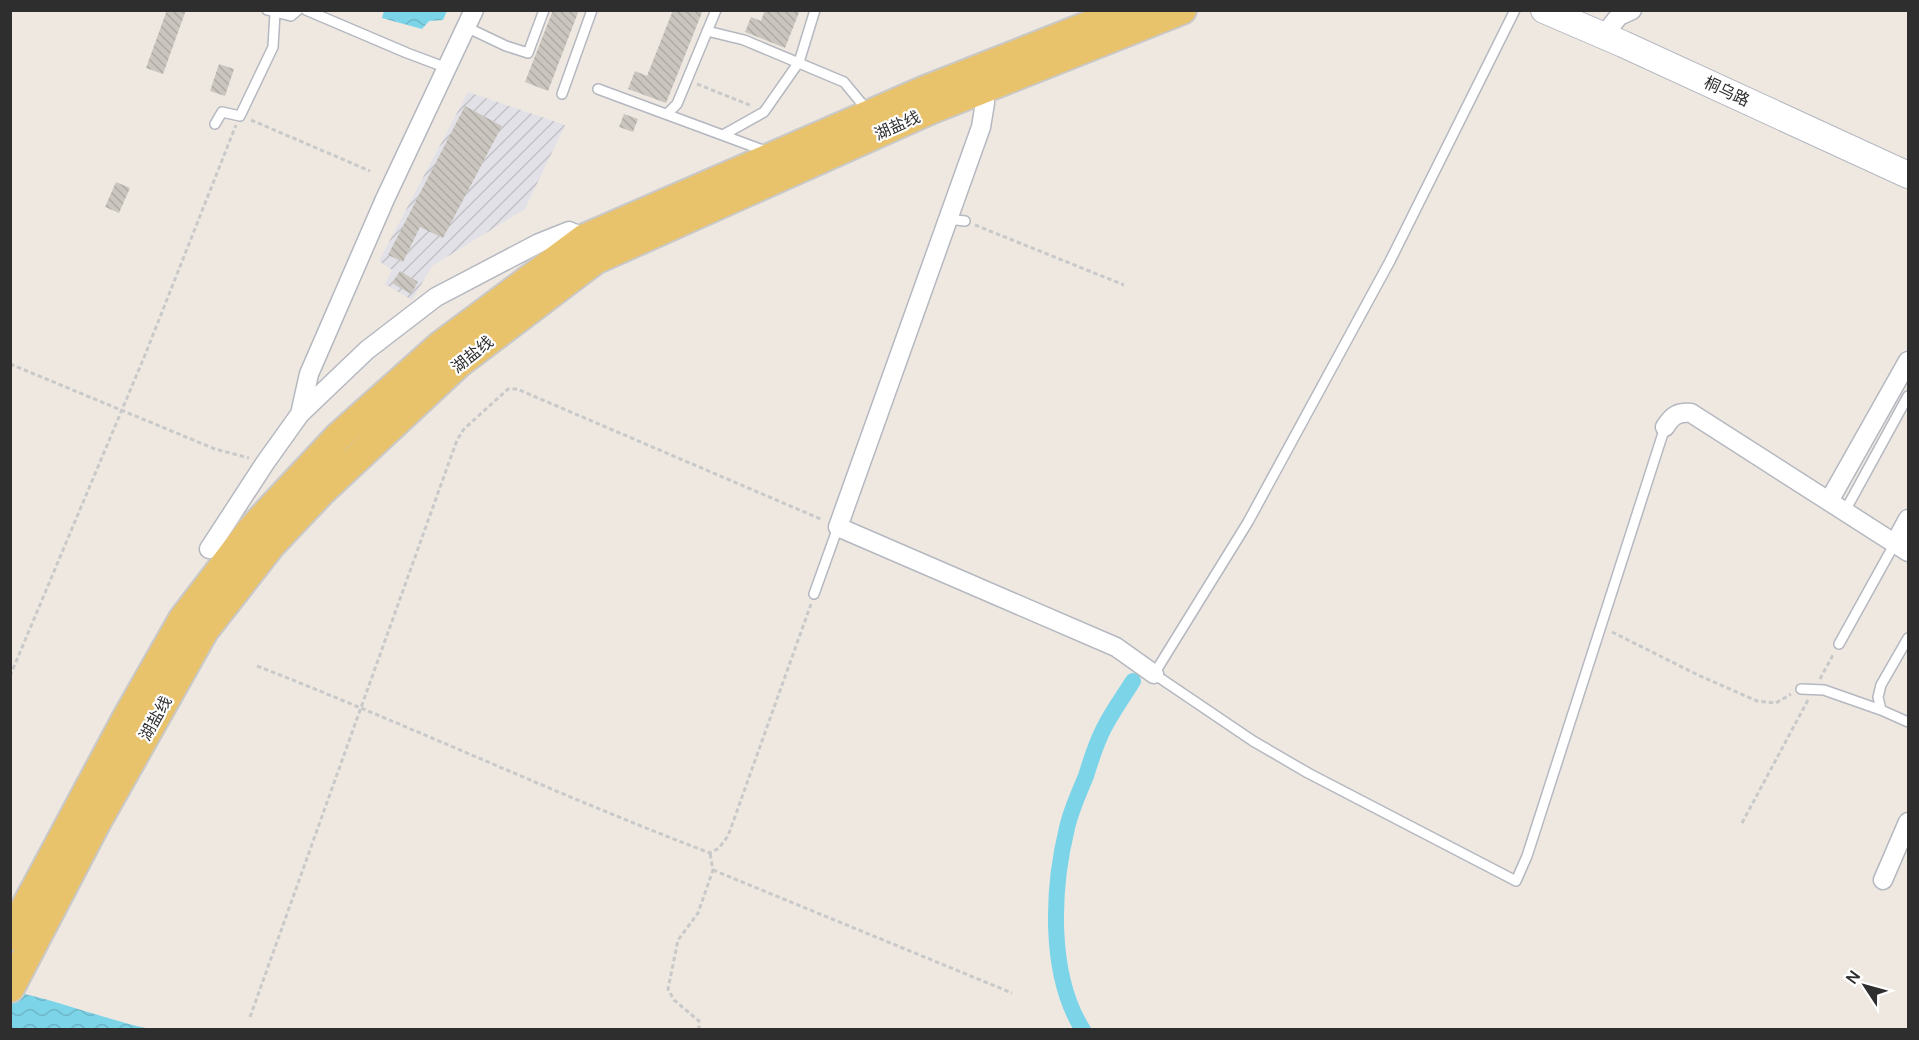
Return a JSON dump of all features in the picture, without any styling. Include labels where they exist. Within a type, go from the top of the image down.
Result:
[{"type":"main road","name":"湖盐线","points":[[10,988],[95,825],[204,631],[271,545],[322,491],[459,363],[595,260],[930,110],[1182,10]]},
{"type":"main road","name":"湖盐线","points":[[10,936],[125,721],[183,619],[252,530],[338,437],[441,345],[585,237],[923,92],[1124,11]]},
{"type":"street","name":"桐乌路","points":[[1544,10],[1908,175]]},
{"type":"street","points":[[1603,36],[1619,16],[1632,10]]},
{"type":"street","points":[[300,414],[309,374],[385,199],[470,19]]},
{"type":"street","points":[[984,89],[985,103],[981,127],[956,220],[838,527],[1116,647],[1154,674]]},
{"type":"street","points":[[209,549],[300,414],[367,350],[436,297],[539,243],[569,231],[585,237]]},
{"type":"street","points":[[1829,501],[1908,361]]},
{"type":"street","points":[[1665,427],[1672,417],[1680,412],[1691,413],[1902,548],[1908,519]]},
{"type":"street","points":[[1883,880],[1908,822]]},
{"type":"lane","points":[[215,124],[222,112],[240,116],[273,47],[271,12],[291,16],[298,10]]},
{"type":"lane","points":[[306,10],[447,68]]},
{"type":"lane","points":[[470,19],[506,46],[528,53],[544,10]]},
{"type":"lane","points":[[562,94],[592,10]]},
{"type":"lane","points":[[667,114],[677,104],[716,10]]},
{"type":"lane","points":[[723,135],[764,112],[799,62],[815,10]]},
{"type":"lane","points":[[1515,10],[1379,282],[1248,522],[1207,592],[1154,674],[1236,730],[1290,763],[1516,881],[1527,856],[1665,427]]},
{"type":"lane","points":[[707,32],[744,40],[844,82],[871,114]]},
{"type":"lane","points":[[598,88],[776,155]]},
{"type":"lane","points":[[1845,511],[1908,396]]},
{"type":"lane","points":[[814,594],[838,527]]},
{"type":"lane","points":[[1839,644],[1902,548]]},
{"type":"lane","points":[[1881,710],[1878,697],[1881,686],[1908,638]]},
{"type":"lane","points":[[1801,689],[1824,690],[1908,722]]},
{"type":"path","points":[[687,81],[717,90],[764,112]]},
{"type":"path","points":[[10,676],[122,410],[240,116],[369,171]]},
{"type":"path","points":[[956,220],[1124,285]]},
{"type":"path","points":[[10,364],[215,449],[265,463]]},
{"type":"path","points":[[250,1017],[457,440],[464,429],[508,388],[517,389],[838,527]]},
{"type":"path","points":[[710,853],[719,848],[728,836],[814,594]]},
{"type":"path","points":[[1601,627],[1757,701],[1776,703],[1801,689]]},
{"type":"path","points":[[1742,823],[1839,644]]},
{"type":"path","points":[[257,666],[710,853]]},
{"type":"path","points":[[699,1029],[699,1021],[674,1000],[668,989],[678,940],[698,913],[713,870],[710,853]]},
{"type":"path","points":[[713,870],[1012,993]]},
{"type":"shaded area","points":[[468,92],[565,125],[525,209],[432,266],[412,300],[385,284],[392,270],[379,261]]},
{"type":"water","points":[[384,10],[447,11],[443,20],[429,21],[422,29],[382,18]]},
{"type":"water","points":[[10,991],[46,999],[150,1029],[11,1029]]},
{"type":"building","points":[[167,10],[186,10],[163,74],[146,68]]},
{"type":"building","points":[[553,10],[579,10],[548,91],[525,82]]},
{"type":"building","points":[[673,10],[703,10],[666,103],[628,89],[635,71],[647,76]]},
{"type":"building","points":[[765,10],[800,10],[785,48],[745,32],[751,17],[761,21]]},
{"type":"building","points":[[219,64],[234,69],[225,96],[210,91]]},
{"type":"building","points":[[465,106],[502,126],[443,238],[420,227],[403,262],[388,255]]},
{"type":"building","points":[[624,114],[638,119],[633,132],[619,127]]},
{"type":"building","points":[[116,182],[130,188],[119,213],[105,207]]},
{"type":"building","points":[[400,271],[418,282],[411,294],[392,283]]},
{"type":"waterway","points":[[1083,1030],[1072,1008],[1059,958],[1056,931],[1058,878],[1069,821],[1096,746],[1107,722],[1133,681]]}]
